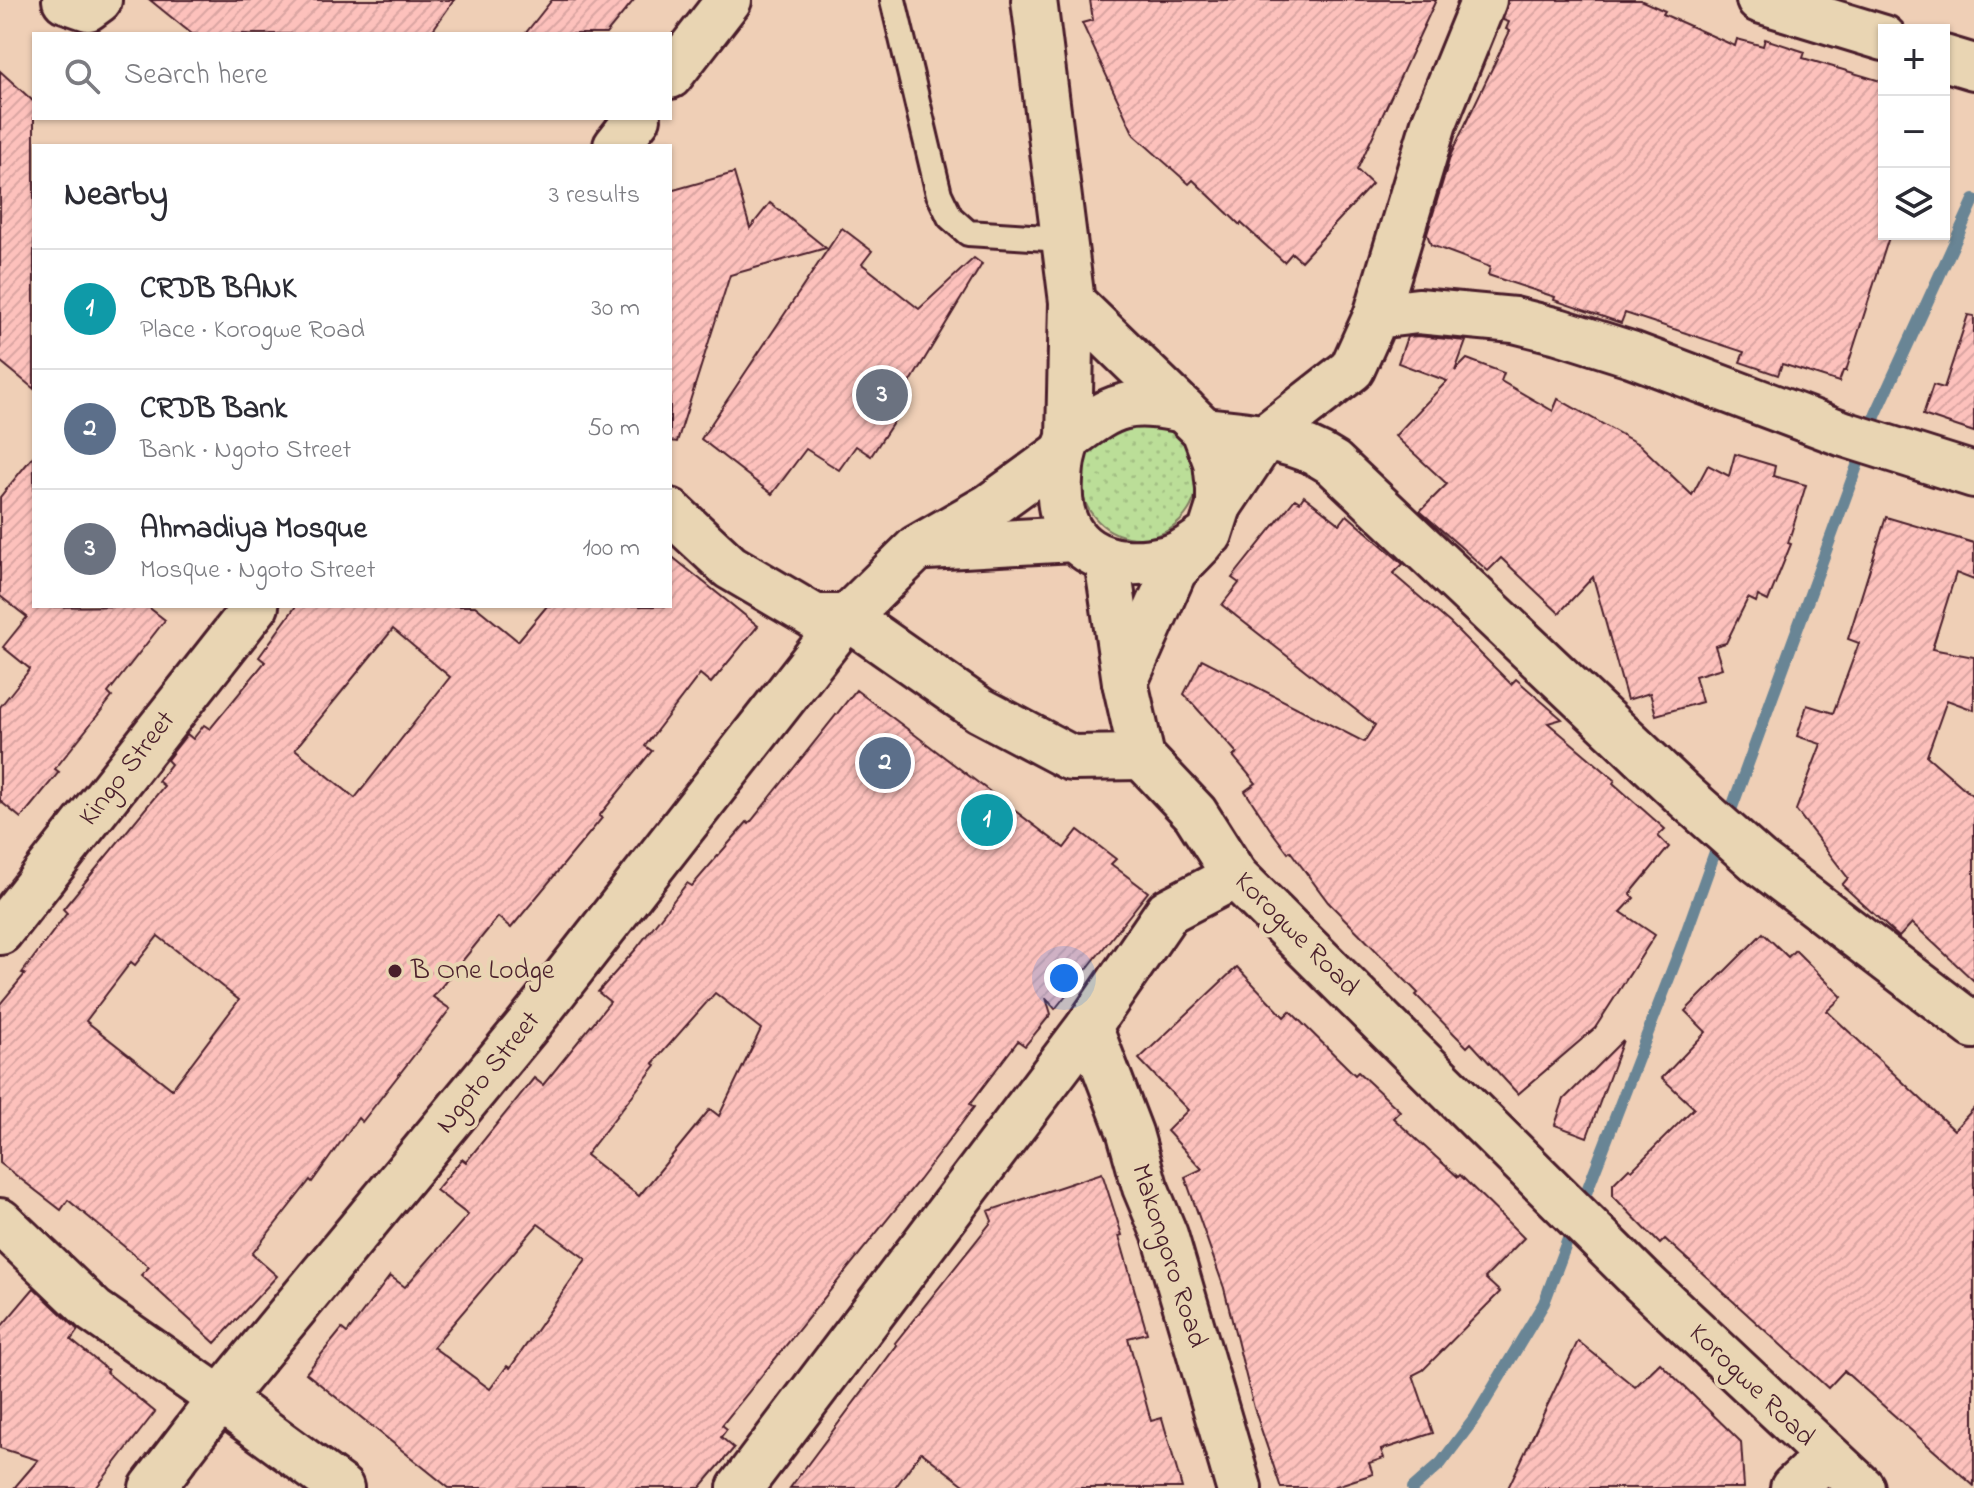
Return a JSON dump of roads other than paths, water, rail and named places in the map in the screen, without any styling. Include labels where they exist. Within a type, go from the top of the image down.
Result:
[{"type":"street","points":[[65,0],[88,8],[99,0]]},
{"type":"street","points":[[672,73],[729,0]]},
{"type":"street","points":[[672,513],[730,567],[815,617],[847,617],[980,710],[1071,758],[1142,757],[1090,549],[1061,514],[1058,499],[1065,446],[1072,302],[1034,0]]},
{"type":"street","points":[[1125,682],[1174,571],[1214,520],[1265,437],[1352,369],[1376,316],[1434,123],[1484,0]]},
{"type":"street","points":[[1759,0],[1878,36]]},
{"type":"street","points":[[1950,60],[1974,67]]},
{"type":"street","points":[[618,144],[636,120]]},
{"type":"street","points":[[917,548],[1090,549],[1139,563],[1171,558],[1214,520],[1216,462],[1194,420],[1072,302]]},
{"type":"street","points":[[1376,316],[1418,311],[1514,320],[1558,331],[1631,354],[1844,434],[1958,470]]},
{"type":"street","points":[[1065,446],[1099,415],[1118,407],[1147,403],[1194,420],[1303,446],[1333,463],[1687,798],[1758,861],[1974,1026]]},
{"type":"street","name":"Ngoto Street","points":[[152,1488],[220,1399],[528,1025],[847,617],[917,548],[990,506],[1065,446]]},
{"type":"street","name":"Kingo Street","points":[[0,932],[254,608]]},
{"type":"street","name":"Korogwe Road","points":[[1142,757],[1195,813],[1235,876],[1642,1281],[1862,1488]]},
{"type":"street","points":[[740,1488],[1089,1026],[1168,911],[1235,876]]},
{"type":"street","name":"Makongoro Road","points":[[1089,1026],[1165,1235],[1239,1488]]},
{"type":"street","points":[[0,1221],[94,1311],[341,1488]]},
{"type":"street","points":[[1793,1488],[1826,1457]]},
{"type":"lane","points":[[893,0],[939,194],[950,217],[968,233],[1063,239]]},
{"type":"waterway","points":[[1727,821],[1876,414],[1974,200]]},
{"type":"waterway","points":[[1581,1206],[1720,838]]},
{"type":"waterway","points":[[1413,1488],[1441,1463],[1475,1418],[1544,1303],[1574,1223]]},
{"type":"place","name":"Ahmadiya Mosque","points":[[882,395]]},
{"type":"place","name":"CRDB Bank","points":[[885,763]]},
{"type":"place","name":"CRDB BANK","points":[[987,820]]},
{"type":"place","name":"B One Lodge","points":[[395,971]]}]
